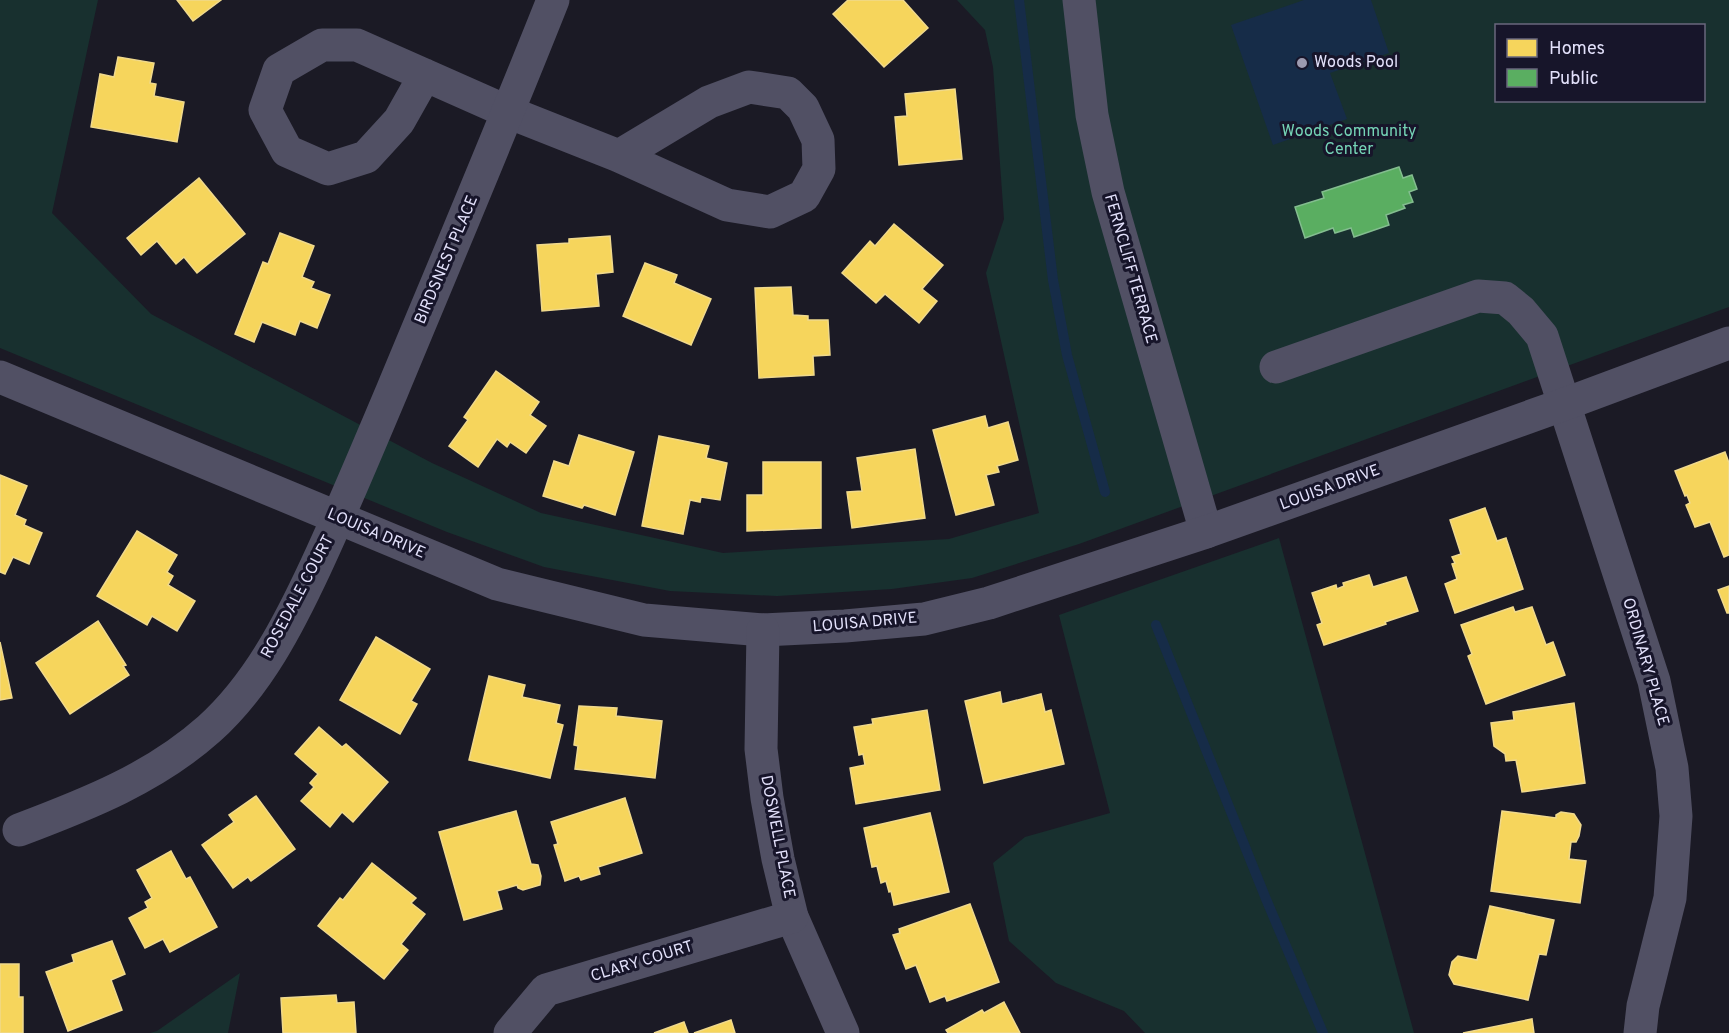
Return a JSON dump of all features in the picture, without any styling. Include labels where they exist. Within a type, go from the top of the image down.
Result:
[{"type":"street","name":"BIRDSNEST PLACE","points":[[338,518],[553,0]]},
{"type":"street","name":"FERNCLIFF TERRACE","points":[[1079,0],[1092,116],[1108,192],[1206,532]]},
{"type":"street","points":[[425,75],[399,121],[366,157],[328,169],[287,151],[265,110],[279,70],[322,45],[357,45],[425,75],[508,112],[619,156],[727,205],[770,212],[804,196],[819,169],[818,140],[804,108],[788,93],[749,87],[709,102],[619,156]]},
{"type":"street","name":"ORDINARY PLACE","points":[[1276,367],[1478,296],[1504,298],[1521,311],[1542,336],[1654,681],[1672,768],[1676,816],[1670,898],[1643,1006],[1640,1033]]},
{"type":"street","name":"LOUISA DRIVE","points":[[0,377],[497,584],[644,620],[763,630],[924,619],[989,603],[1206,532],[1729,343]]},
{"type":"street","name":"ROSEDALE COURT","points":[[20,830],[97,800],[142,778],[179,754],[211,728],[242,695],[273,650],[303,595],[338,518]]},
{"type":"street","name":"DOSWELL PLACE","points":[[763,630],[761,749],[769,808],[792,917],[843,1033]]},
{"type":"street","name":"CLARY COURT","points":[[510,1033],[546,990],[792,917]]},
{"type":"green space","points":[[0,0],[98,0],[52,213],[151,314],[432,463],[541,513],[723,553],[949,539],[1039,513],[986,273],[1004,219],[993,67],[985,30],[957,0],[1729,0],[1729,307],[1079,544],[972,578],[892,589],[777,596],[670,591],[544,567],[447,532],[0,348]]},
{"type":"green space","points":[[1279,538],[1414,1033],[1145,1033],[1124,1011],[1056,983],[1009,941],[993,863],[1025,837],[1110,813],[1059,615]]},
{"type":"green space","points":[[240,973],[228,1033],[150,1033],[157,1031]]},
{"type":"water","name":"Woods Pool","points":[[1304,0],[1371,0],[1389,53],[1330,73],[1347,119],[1273,145],[1231,25]]},
{"type":"building: Homes","points":[[177,0],[221,0],[193,21]]},
{"type":"building: Homes","points":[[848,0],[903,0],[928,28],[884,67],[833,14]]},
{"type":"building: Homes","points":[[118,57],[154,63],[150,83],[156,84],[154,96],[184,102],[177,142],[91,127],[100,74],[114,77]]},
{"type":"building: Homes","points":[[955,89],[962,159],[899,165],[895,117],[907,116],[905,94]]},
{"type":"building: Homes","points":[[199,178],[245,234],[197,273],[184,257],[176,264],[157,241],[141,255],[127,238]]},
{"type":"building: Homes","points":[[894,224],[943,265],[922,289],[937,301],[919,323],[885,294],[876,303],[842,273],[870,241],[875,246]]},
{"type":"building: Homes","points":[[280,233],[314,246],[302,277],[314,282],[311,288],[330,295],[317,328],[300,321],[295,335],[262,322],[254,342],[235,334],[263,262],[268,264]]},
{"type":"building: Homes","points":[[610,236],[613,272],[596,274],[599,306],[542,311],[537,245],[569,243],[569,239]]},
{"type":"building: Homes","points":[[645,263],[677,275],[674,283],[711,299],[691,345],[623,316]]},
{"type":"building: Homes","points":[[791,287],[793,315],[808,316],[808,320],[828,320],[830,355],[813,356],[814,375],[759,378],[755,288]]},
{"type":"building: Homes","points":[[496,371],[539,402],[530,415],[546,426],[526,453],[510,442],[507,447],[497,439],[478,467],[449,446],[468,420],[464,417]]},
{"type":"building: Homes","points":[[985,416],[988,428],[1008,422],[1018,460],[997,466],[999,472],[986,475],[994,505],[956,515],[933,430]]},
{"type":"building: Homes","points":[[579,435],[634,452],[615,515],[543,496],[554,461],[569,466]]},
{"type":"building: Homes","points":[[659,436],[709,446],[706,458],[727,463],[720,500],[701,497],[700,502],[690,500],[683,534],[642,526]]},
{"type":"building: Homes","points":[[915,449],[925,518],[852,528],[847,492],[862,491],[857,458]]},
{"type":"building: Homes","points":[[1725,452],[1729,463],[1729,555],[1724,557],[1710,522],[1695,527],[1686,505],[1690,503],[1675,471]]},
{"type":"building: Homes","points":[[763,462],[821,462],[821,528],[747,531],[747,495],[763,495]]},
{"type":"building: Homes","points":[[0,475],[27,486],[15,515],[26,520],[24,525],[42,533],[29,564],[13,557],[5,574],[0,572]]},
{"type":"building: Homes","points":[[1485,508],[1497,541],[1506,538],[1523,589],[1455,613],[1445,584],[1457,579],[1452,557],[1461,554],[1450,520]]},
{"type":"building: Homes","points":[[137,531],[177,555],[167,572],[173,576],[168,585],[195,601],[177,631],[152,616],[147,625],[97,596]]},
{"type":"building: Homes","points":[[1369,575],[1373,587],[1406,577],[1418,611],[1324,645],[1317,625],[1322,623],[1312,593],[1336,585],[1337,589],[1344,586],[1343,583]]},
{"type":"building: Homes","points":[[1729,586],[1729,613],[1727,613],[1718,590]]},
{"type":"building: Homes","points":[[1513,607],[1515,612],[1532,607],[1546,645],[1553,642],[1565,675],[1486,704],[1468,656],[1472,654],[1461,625]]},
{"type":"building: Homes","points":[[98,621],[126,665],[123,666],[129,675],[70,714],[36,663]]},
{"type":"building: Homes","points":[[376,637],[430,669],[411,701],[417,704],[400,734],[340,700]]},
{"type":"building: Homes","points":[[0,642],[12,698],[0,700]]},
{"type":"building: Homes","points":[[489,676],[525,685],[522,697],[560,705],[556,723],[563,725],[550,778],[469,760]]},
{"type":"building: Homes","points":[[1000,692],[1002,704],[1041,694],[1045,712],[1051,710],[1064,764],[984,783],[965,701]]},
{"type":"building: Homes","points":[[1574,703],[1585,783],[1522,792],[1516,760],[1506,761],[1505,754],[1494,746],[1491,723],[1514,720],[1513,712]]},
{"type":"building: Homes","points":[[579,706],[617,708],[616,716],[662,721],[655,778],[575,769],[578,746],[574,745]]},
{"type":"building: Homes","points":[[927,710],[940,790],[856,804],[850,768],[865,765],[863,754],[859,755],[854,727],[873,724],[872,719]]},
{"type":"building: Homes","points":[[319,727],[342,747],[346,744],[388,782],[353,822],[342,812],[330,827],[301,801],[314,787],[310,783],[318,774],[295,754]]},
{"type":"building: Homes","points":[[256,796],[295,849],[251,881],[248,877],[233,888],[202,845],[234,822],[229,815]]},
{"type":"building: Homes","points":[[625,798],[642,853],[598,867],[600,874],[581,880],[579,876],[565,881],[554,845],[558,844],[551,822]]},
{"type":"building: Homes","points":[[516,811],[531,864],[538,865],[541,876],[540,885],[523,890],[517,885],[497,891],[502,909],[464,920],[439,832]]},
{"type":"building: Homes","points":[[1502,811],[1556,818],[1556,815],[1561,812],[1574,814],[1581,825],[1576,842],[1571,842],[1569,859],[1586,861],[1580,903],[1491,891]]},
{"type":"building: Homes","points":[[930,813],[949,892],[894,905],[886,881],[881,883],[877,866],[872,867],[864,828]]},
{"type":"building: Homes","points":[[171,851],[186,879],[190,877],[217,927],[170,952],[163,939],[145,948],[129,918],[148,908],[145,902],[152,898],[137,870]]},
{"type":"building: Homes","points":[[372,863],[416,898],[411,903],[425,914],[401,944],[408,950],[384,979],[318,926],[340,898],[343,900]]},
{"type":"building: Homes","points":[[970,904],[999,982],[947,1001],[945,996],[930,1002],[916,965],[906,969],[893,935],[900,933],[899,929]]},
{"type":"building: Homes","points":[[1490,906],[1554,920],[1546,955],[1539,954],[1528,1000],[1454,984],[1449,975],[1452,962],[1458,956],[1477,960]]},
{"type":"building: Homes","points":[[112,941],[125,974],[111,980],[122,1010],[68,1031],[46,972],[74,962],[72,955]]},
{"type":"building: Homes","points":[[0,964],[19,964],[19,997],[23,997],[23,1033],[0,1033]]},
{"type":"building: Homes","points":[[336,995],[337,1003],[354,1002],[356,1033],[283,1033],[281,998]]},
{"type":"building: Homes","points":[[1004,1002],[1020,1033],[948,1033],[946,1030],[982,1010],[984,1013]]},
{"type":"building: Homes","points":[[1532,1019],[1534,1033],[1463,1033]]},
{"type":"building: Homes","points":[[731,1020],[735,1033],[694,1033]]},
{"type":"building: Homes","points":[[684,1022],[688,1033],[654,1033]]},
{"type":"building: Public","name":"Woods Community Center","points":[[1399,167],[1403,178],[1412,175],[1417,189],[1409,192],[1413,202],[1403,205],[1405,208],[1386,215],[1389,225],[1354,237],[1351,228],[1335,233],[1333,228],[1305,238],[1295,207],[1324,198],[1322,192]]},
{"type":"waterway","points":[[1019,0],[1053,280],[1067,355],[1105,492]]},
{"type":"waterway","points":[[1156,625],[1266,899],[1323,1033]]},
{"type":"place","name":"Woods Pool","points":[[1302,63]]}]
